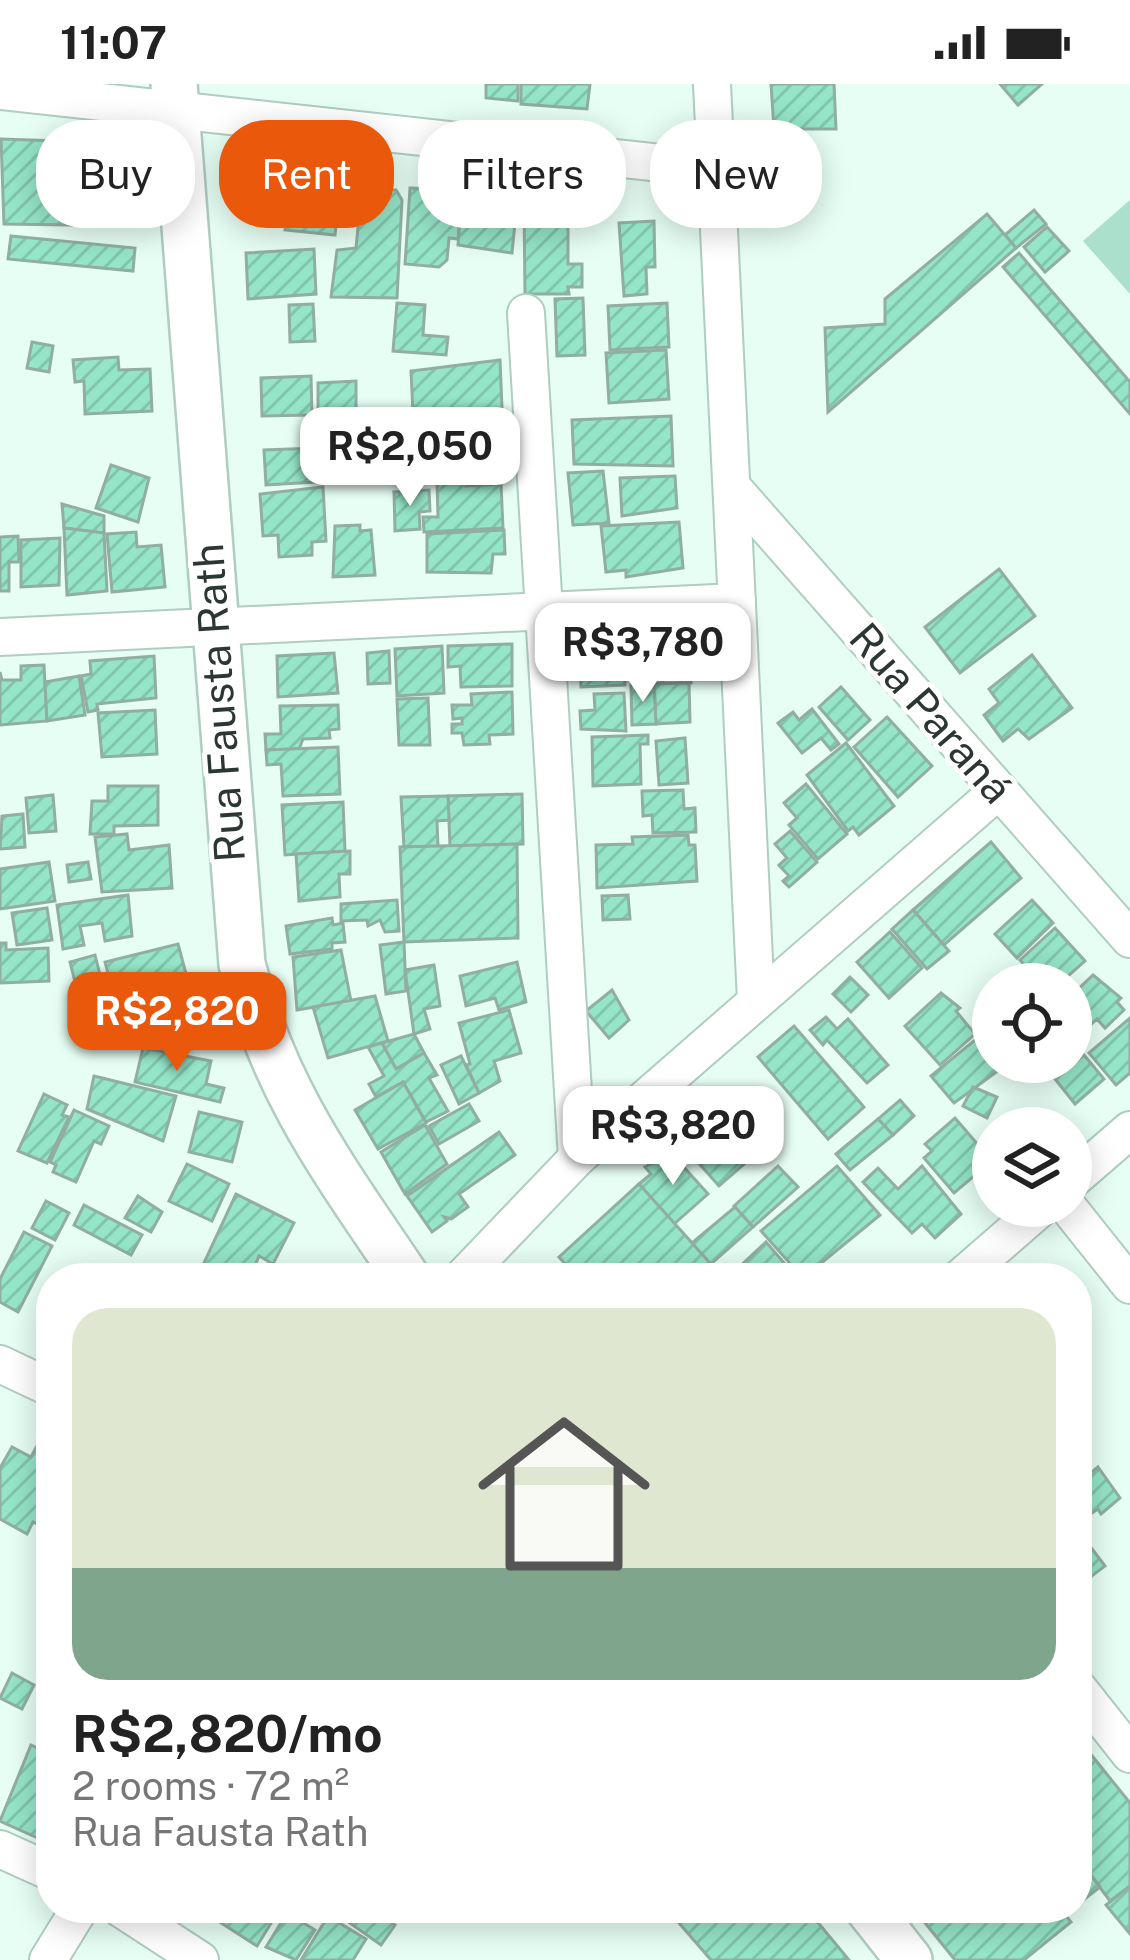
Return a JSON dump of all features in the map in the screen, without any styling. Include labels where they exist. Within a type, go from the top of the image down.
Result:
[{"type":"street","points":[[712,84],[714,120]]},
{"type":"street","points":[[0,92],[175,98],[650,160]]},
{"type":"street","name":"Rua Fausta Rath","points":[[175,98],[232,886],[242,964],[259,1032],[312,1136],[397,1263]]},
{"type":"street","points":[[719,228],[756,1001]]},
{"type":"street","points":[[526,313],[577,1158]]},
{"type":"street","name":"Rua Paraná","points":[[732,487],[1130,939]]},
{"type":"street","points":[[0,637],[737,602]]},
{"type":"street","points":[[476,1263],[577,1158],[999,790]]},
{"type":"street","points":[[1092,1163],[1130,1130]]},
{"type":"street","points":[[977,1263],[1019,1227]]},
{"type":"street","points":[[1084,1227],[1130,1285]]},
{"type":"street","points":[[0,1364],[36,1381]]},
{"type":"street","points":[[1092,1706],[1130,1754]]},
{"type":"street","points":[[0,1849],[36,1865]]},
{"type":"street","points":[[48,1960],[71,1923]]},
{"type":"street","points":[[143,1923],[200,1960]]},
{"type":"street","points":[[880,1923],[909,1960]]},
{"type":"green space","points":[[1130,200],[1130,294],[1083,241]]},
{"type":"building","points":[[486,84],[518,84],[518,101],[486,98]]},
{"type":"building","points":[[521,84],[590,84],[587,109],[521,104]]},
{"type":"building","points":[[771,84],[834,84],[836,129],[822,129],[822,120],[773,120]]},
{"type":"building","points":[[1000,84],[1042,84],[1018,105]]},
{"type":"building","points":[[1,139],[36,140],[36,224],[4,224]]},
{"type":"building","points":[[410,188],[418,188],[418,228],[459,228],[458,239],[449,238],[447,260],[439,267],[405,264]]},
{"type":"building","points":[[396,190],[402,200],[397,298],[331,297],[337,250],[356,248],[358,228],[394,228]]},
{"type":"building","points":[[1034,210],[1046,224],[1016,248],[1005,235]]},
{"type":"building","points":[[987,214],[1016,248],[828,412],[825,328],[885,324],[885,299]]},
{"type":"building","points":[[650,221],[654,228],[655,267],[646,267],[647,294],[624,296],[619,228],[626,228],[626,223]]},
{"type":"building","points":[[1047,227],[1069,251],[1045,272],[1024,247]]},
{"type":"building","points":[[285,228],[336,228],[335,235]]},
{"type":"building","points":[[459,228],[514,228],[512,253],[458,245]]},
{"type":"building","points":[[524,228],[568,228],[568,264],[582,264],[582,287],[568,287],[569,294],[525,294]]},
{"type":"building","points":[[11,236],[135,248],[133,271],[8,259]]},
{"type":"building","points":[[314,249],[316,294],[248,299],[246,253]]},
{"type":"building","points":[[1019,253],[1130,382],[1130,414],[1003,267]]},
{"type":"building","points":[[583,298],[585,355],[557,356],[555,299]]},
{"type":"building","points":[[397,303],[425,305],[423,335],[448,337],[446,355],[393,351]]},
{"type":"building","points":[[667,303],[669,347],[610,350],[608,306]]},
{"type":"building","points":[[313,304],[315,341],[290,342],[289,305]]},
{"type":"building","points":[[32,342],[53,346],[49,372],[27,368]]},
{"type":"building","points":[[666,350],[669,399],[609,403],[606,353]]},
{"type":"building","points":[[118,357],[119,370],[150,369],[152,411],[85,414],[84,381],[75,382],[73,360]]},
{"type":"building","points":[[500,360],[502,408],[413,413],[411,371]]},
{"type":"building","points":[[311,376],[312,415],[262,416],[261,378]]},
{"type":"building","points":[[356,381],[356,418],[318,419],[318,383]]},
{"type":"building","points":[[671,416],[673,466],[574,464],[572,420]]},
{"type":"building","points":[[497,426],[499,469],[445,471],[444,438],[474,437],[473,427]]},
{"type":"building","points":[[347,433],[369,433],[371,477],[349,478]]},
{"type":"building","points":[[317,448],[318,463],[331,462],[333,481],[266,485],[264,450]]},
{"type":"building","points":[[111,465],[149,478],[138,522],[96,508]]},
{"type":"building","points":[[603,471],[609,523],[573,525],[568,473]]},
{"type":"building","points":[[675,476],[677,508],[622,516],[620,478]]},
{"type":"building","points":[[466,479],[466,486],[501,484],[503,528],[424,532],[423,517],[438,517],[437,481]]},
{"type":"building","points":[[323,487],[326,541],[312,542],[312,555],[279,557],[278,535],[263,536],[260,494]]},
{"type":"building","points":[[429,490],[430,511],[419,512],[420,529],[395,531],[394,492]]},
{"type":"building","points":[[62,504],[104,516],[104,533],[64,528]]},
{"type":"building","points":[[679,522],[683,568],[626,577],[626,570],[606,572],[601,526]]},
{"type":"building","points":[[360,525],[360,531],[371,530],[375,575],[333,577],[335,526]]},
{"type":"building","points":[[64,528],[104,533],[107,591],[67,595]]},
{"type":"building","points":[[504,530],[505,554],[493,554],[491,573],[427,572],[427,534]]},
{"type":"building","points":[[136,532],[137,547],[161,545],[165,587],[112,592],[107,534]]},
{"type":"building","points":[[18,536],[19,562],[9,562],[9,591],[0,591],[0,537]]},
{"type":"building","points":[[60,538],[59,585],[21,587],[21,540]]},
{"type":"building","points":[[999,569],[1035,616],[960,673],[925,627]]},
{"type":"building","points":[[624,635],[625,685],[581,687],[579,637]]},
{"type":"building","points":[[650,637],[650,645],[690,643],[691,683],[635,685],[633,638]]},
{"type":"building","points":[[512,644],[512,686],[461,687],[460,666],[448,667],[448,646]]},
{"type":"building","points":[[442,646],[444,693],[397,696],[395,649]]},
{"type":"building","points":[[389,651],[390,683],[368,684],[367,653]]},
{"type":"building","points":[[334,653],[338,693],[278,697],[277,656]]},
{"type":"building","points":[[1032,655],[1072,708],[1029,739],[1018,729],[1003,741],[984,715],[999,703],[989,689]]},
{"type":"building","points":[[154,656],[156,698],[97,704],[98,710],[88,712],[81,676],[91,674],[90,661]]},
{"type":"building","points":[[44,665],[47,721],[0,725],[0,672],[2,680],[21,680],[21,666]]},
{"type":"building","points":[[79,676],[85,715],[47,721],[45,682]]},
{"type":"building","points":[[689,683],[690,722],[656,724],[654,684]]},
{"type":"building","points":[[654,684],[656,724],[632,725],[631,685]]},
{"type":"building","points":[[841,687],[870,720],[848,740],[819,707]]},
{"type":"building","points":[[512,692],[513,734],[489,735],[490,744],[464,745],[462,733],[452,733],[452,724],[462,724],[462,718],[453,719],[452,705],[472,705],[471,694]]},
{"type":"building","points":[[624,693],[626,731],[581,729],[580,711],[595,710],[594,694]]},
{"type":"building","points":[[428,698],[430,745],[399,745],[397,699]]},
{"type":"building","points":[[338,705],[339,729],[329,730],[330,738],[303,739],[299,749],[266,750],[265,734],[281,734],[280,706]]},
{"type":"building","points":[[812,709],[839,744],[831,750],[821,738],[802,753],[778,723],[793,712],[799,720]]},
{"type":"building","points":[[155,710],[157,754],[102,757],[98,713]]},
{"type":"building","points":[[887,717],[932,766],[898,797],[854,747]]},
{"type":"building","points":[[648,735],[648,744],[640,744],[641,784],[593,786],[592,737]]},
{"type":"building","points":[[685,738],[688,783],[659,785],[656,741]]},
{"type":"building","points":[[846,743],[894,806],[859,835],[853,827],[848,831],[807,775]]},
{"type":"building","points":[[338,747],[340,794],[283,796],[281,764],[267,765],[266,750]]},
{"type":"building","points":[[806,784],[847,834],[818,859],[789,825],[797,818],[784,803]]},
{"type":"building","points":[[108,786],[158,786],[158,825],[114,826],[114,834],[90,834],[92,801],[108,801]]},
{"type":"building","points":[[683,790],[684,809],[695,808],[696,832],[653,833],[652,815],[643,816],[642,791]]},
{"type":"building","points":[[522,794],[523,844],[450,846],[448,796]]},
{"type":"building","points":[[53,795],[56,831],[29,833],[26,798]]},
{"type":"building","points":[[448,796],[449,820],[437,821],[438,847],[404,847],[401,797]]},
{"type":"building","points":[[343,802],[345,851],[285,855],[282,805]]},
{"type":"building","points":[[23,814],[25,847],[0,849],[2,816]]},
{"type":"building","points":[[790,831],[817,862],[789,887],[783,881],[789,876],[779,865],[787,858],[775,844]]},
{"type":"building","points":[[127,834],[129,850],[169,845],[172,888],[102,892],[95,837]]},
{"type":"building","points":[[688,835],[689,845],[695,845],[697,881],[597,888],[596,845],[633,844],[632,837]]},
{"type":"building","points":[[991,842],[1021,878],[944,945],[913,910]]},
{"type":"building","points":[[517,844],[518,938],[404,942],[400,847]]},
{"type":"building","points":[[350,851],[350,874],[339,874],[340,897],[299,901],[296,854]]},
{"type":"building","points":[[49,862],[55,901],[0,909],[0,869]]},
{"type":"building","points":[[88,862],[91,879],[69,882],[67,865]]},
{"type":"building","points":[[128,895],[132,936],[105,941],[102,923],[80,926],[84,945],[63,949],[57,905]]},
{"type":"building","points":[[628,895],[630,919],[603,920],[602,896]]},
{"type":"building","points":[[397,900],[399,931],[385,932],[380,920],[368,926],[367,920],[341,921],[341,904]]},
{"type":"building","points":[[1032,900],[1053,923],[1017,958],[995,934]]},
{"type":"building","points":[[47,908],[52,940],[17,945],[12,913]]},
{"type":"building","points":[[913,910],[949,951],[927,969],[892,929]]},
{"type":"building","points":[[332,918],[333,925],[343,923],[345,942],[332,943],[332,949],[290,954],[286,926]]},
{"type":"building","points":[[1055,928],[1085,961],[1023,963],[1020,960]]},
{"type":"building","points":[[890,932],[922,968],[889,998],[857,962]]},
{"type":"building","points":[[404,942],[406,991],[386,994],[380,945]]},
{"type":"building","points":[[0,943],[6,943],[6,950],[48,948],[49,981],[0,983]]},
{"type":"building","points":[[178,944],[193,1000],[120,1019],[105,962]]},
{"type":"building","points":[[341,950],[351,1001],[297,1010],[293,957]]},
{"type":"building","points":[[95,955],[101,979],[76,986],[70,962]]},
{"type":"building","points":[[517,962],[526,1002],[499,1010],[495,998],[466,1006],[460,976]]},
{"type":"building","points":[[434,965],[440,1006],[424,1009],[430,1029],[414,1034],[405,970]]},
{"type":"building","points":[[1092,976],[1121,998],[1117,1002],[1124,1010],[1105,1028],[1097,1019],[1092,1024]]},
{"type":"building","points":[[850,977],[868,995],[851,1012],[833,994]]},
{"type":"building","points":[[612,990],[629,1020],[609,1038],[586,1011]]},
{"type":"building","points":[[941,993],[960,1008],[956,1011],[972,1037],[940,1065],[905,1026]]},
{"type":"building","points":[[375,996],[388,1041],[328,1058],[313,1007]]},
{"type":"building","points":[[509,1010],[521,1053],[494,1061],[500,1081],[479,1093],[466,1065],[470,1064],[459,1023]]},
{"type":"building","points":[[826,1017],[837,1029],[848,1019],[888,1065],[867,1083],[827,1040],[823,1045],[810,1030]]},
{"type":"building","points":[[1130,1018],[1130,1073],[1116,1085],[1092,1050]]},
{"type":"building","points":[[794,1026],[864,1107],[828,1139],[758,1057]]},
{"type":"building","points":[[414,1034],[424,1053],[396,1069],[382,1043]]},
{"type":"building","points":[[972,1042],[972,1083],[981,1083],[954,1103],[931,1076]]},
{"type":"building","points":[[382,1043],[396,1069],[424,1053],[437,1075],[429,1078],[448,1111],[426,1122],[403,1082],[376,1097],[369,1084],[384,1076],[368,1047]]},
{"type":"building","points":[[143,1048],[211,1061],[206,1084],[224,1088],[220,1102],[135,1082]]},
{"type":"building","points":[[461,1056],[479,1093],[459,1104],[441,1065]]},
{"type":"building","points":[[1092,1065],[1104,1079],[1075,1104],[1058,1083],[1092,1083]]},
{"type":"building","points":[[94,1076],[176,1096],[163,1141],[87,1109]]},
{"type":"building","points":[[403,1082],[426,1123],[378,1149],[355,1110]]},
{"type":"building","points":[[973,1087],[997,1097],[992,1107],[972,1110],[963,1106]]},
{"type":"building","points":[[712,1093],[734,1118],[747,1107],[773,1139],[719,1186],[669,1130]]},
{"type":"building","points":[[44,1094],[67,1105],[62,1115],[69,1117],[47,1163],[18,1151]]},
{"type":"building","points":[[900,1100],[914,1116],[893,1135],[878,1119]]},
{"type":"building","points":[[469,1104],[479,1121],[439,1144],[429,1126]]},
{"type":"building","points":[[74,1110],[109,1126],[101,1144],[94,1141],[76,1182],[53,1172],[56,1165],[50,1162]]},
{"type":"building","points":[[199,1112],[242,1122],[232,1162],[189,1152]]},
{"type":"building","points":[[955,1118],[972,1138],[972,1178],[954,1193],[924,1158],[932,1151],[925,1144]]},
{"type":"building","points":[[878,1119],[893,1135],[850,1170],[836,1154]]},
{"type":"building","points":[[425,1125],[447,1164],[405,1194],[381,1152]]},
{"type":"building","points":[[499,1132],[515,1155],[459,1194],[468,1207],[451,1219],[444,1217],[447,1221],[432,1232],[407,1196]]},
{"type":"building","points":[[672,1154],[708,1194],[674,1224],[639,1184],[651,1174],[645,1167]]},
{"type":"building","points":[[187,1164],[229,1184],[212,1221],[169,1201]]},
{"type":"building","points":[[778,1166],[798,1187],[753,1227],[734,1206]]},
{"type":"building","points":[[837,1166],[880,1215],[821,1263],[790,1263],[761,1231]]},
{"type":"building","points":[[922,1166],[961,1214],[935,1238],[922,1224],[912,1233],[863,1182],[878,1168],[898,1189]]},
{"type":"building","points":[[639,1184],[710,1263],[564,1263],[559,1257]]},
{"type":"building","points":[[236,1194],[294,1223],[274,1263],[259,1256],[256,1263],[204,1263]]},
{"type":"building","points":[[138,1196],[162,1212],[151,1232],[125,1218]]},
{"type":"building","points":[[46,1201],[69,1213],[55,1240],[32,1228]]},
{"type":"building","points":[[84,1205],[142,1235],[131,1255],[74,1225]]},
{"type":"building","points":[[735,1207],[753,1227],[712,1263],[692,1243]]},
{"type":"building","points":[[24,1232],[52,1246],[43,1263],[36,1263],[36,1277],[18,1312],[0,1302],[0,1279]]},
{"type":"building","points":[[766,1242],[784,1263],[743,1263]]},
{"type":"building","points":[[12,1447],[31,1457],[36,1448],[36,1523],[27,1534],[0,1519],[0,1468]]},
{"type":"building","points":[[1098,1467],[1120,1498],[1101,1514],[1098,1509],[1092,1513],[1092,1472]]},
{"type":"building","points":[[1092,1549],[1105,1566],[1092,1576]]},
{"type":"building","points":[[12,1673],[34,1685],[22,1709],[0,1698]]},
{"type":"building","points":[[31,1745],[36,1747],[36,1837],[0,1821]]},
{"type":"building","points":[[1092,1756],[1130,1803],[1130,1886],[1110,1901],[1092,1877]]},
{"type":"building","points":[[1130,1886],[1130,1934],[1106,1905]]},
{"type":"building","points":[[221,1923],[271,1923],[257,1946]]},
{"type":"building","points":[[281,1923],[303,1923],[315,1930],[296,1960],[266,1947]]},
{"type":"building","points":[[324,1923],[340,1923],[366,1939],[353,1960],[301,1960]]},
{"type":"building","points":[[350,1923],[392,1923],[381,1945]]},
{"type":"building","points":[[679,1923],[818,1923],[849,1960],[711,1960]]},
{"type":"building","points":[[925,1923],[1070,1923],[1024,1960],[955,1960]]}]
